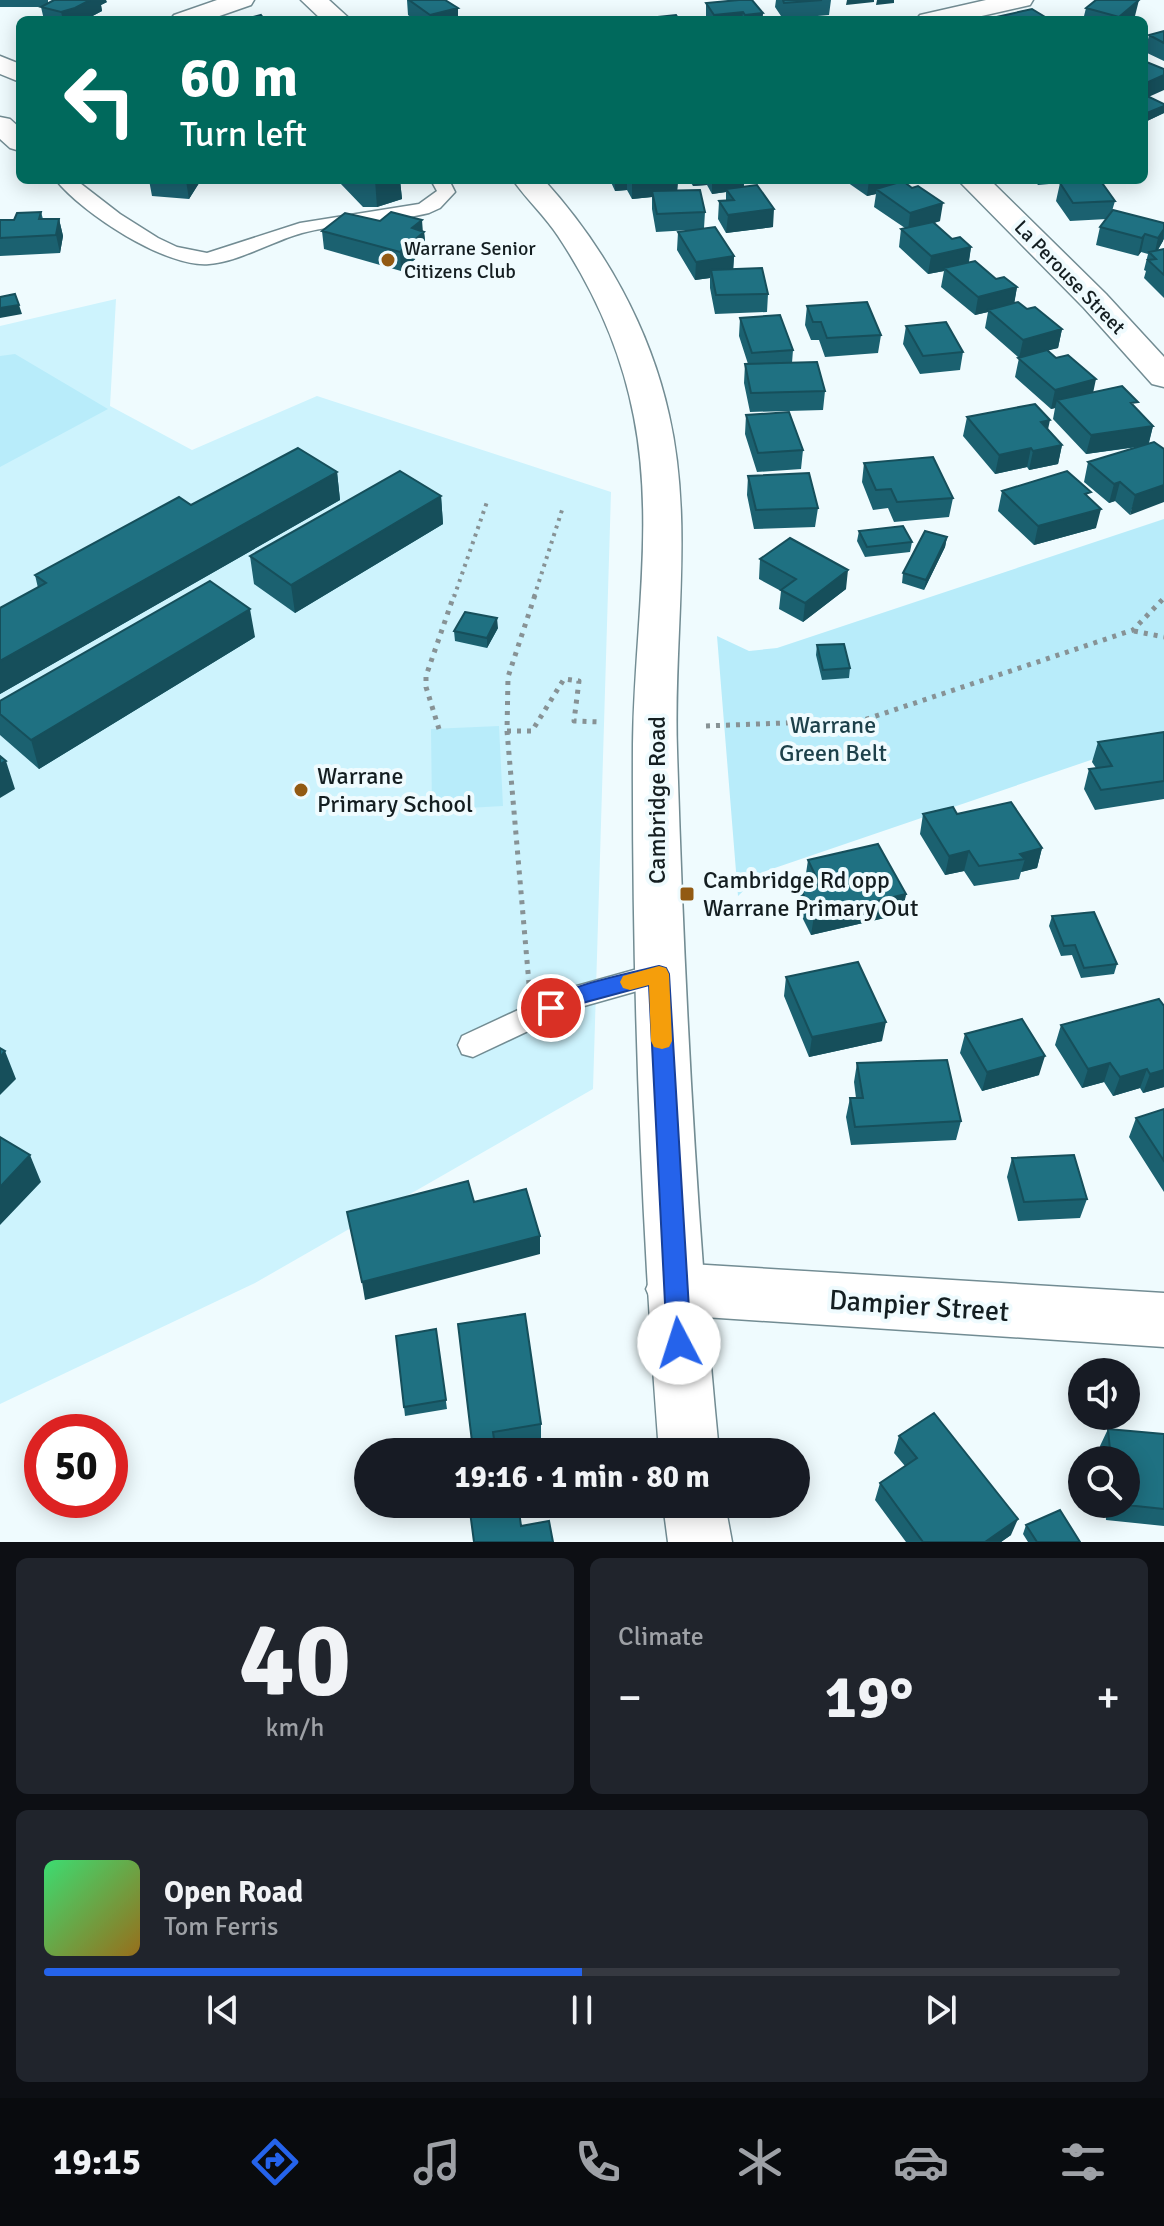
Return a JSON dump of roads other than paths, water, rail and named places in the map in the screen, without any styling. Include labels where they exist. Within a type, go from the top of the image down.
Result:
[{"type":"main road","points":[[195,16],[242,0]]},
{"type":"main road","points":[[313,0],[333,16]]},
{"type":"main road","points":[[947,16],[1021,0]]},
{"type":"main road","points":[[0,125],[16,139]]},
{"type":"main road","name":"Cambridge Road","points":[[532,184],[560,216],[592,267],[618,318],[638,369],[652,418],[660,497],[660,624],[655,731],[659,974],[674,1289],[688,1438]]},
{"type":"main road","name":"La Perouse Street","points":[[977,184],[1084,290],[1164,377]]},
{"type":"main road","name":"Dampier Street","points":[[674,1289],[1164,1320]]},
{"type":"main road","points":[[696,1518],[700,1542]]},
{"type":"lane","points":[[70,184],[92,203],[168,250],[195,259],[208,259],[300,228],[423,209],[442,198],[446,192],[442,184]]},
{"type":"lane","points":[[473,1045],[569,999],[659,974]]},
{"type":"place","name":"Warrane Senior Citizens Club","points":[[388,260]]},
{"type":"place","name":"Warrane Primary School","points":[[301,790]]},
{"type":"place","name":"Cambridge Rd opp Warrane Primary Out","points":[[687,894]]},
{"type":"park label","name":"Warrane Green Belt","points":[[833,739]]}]
